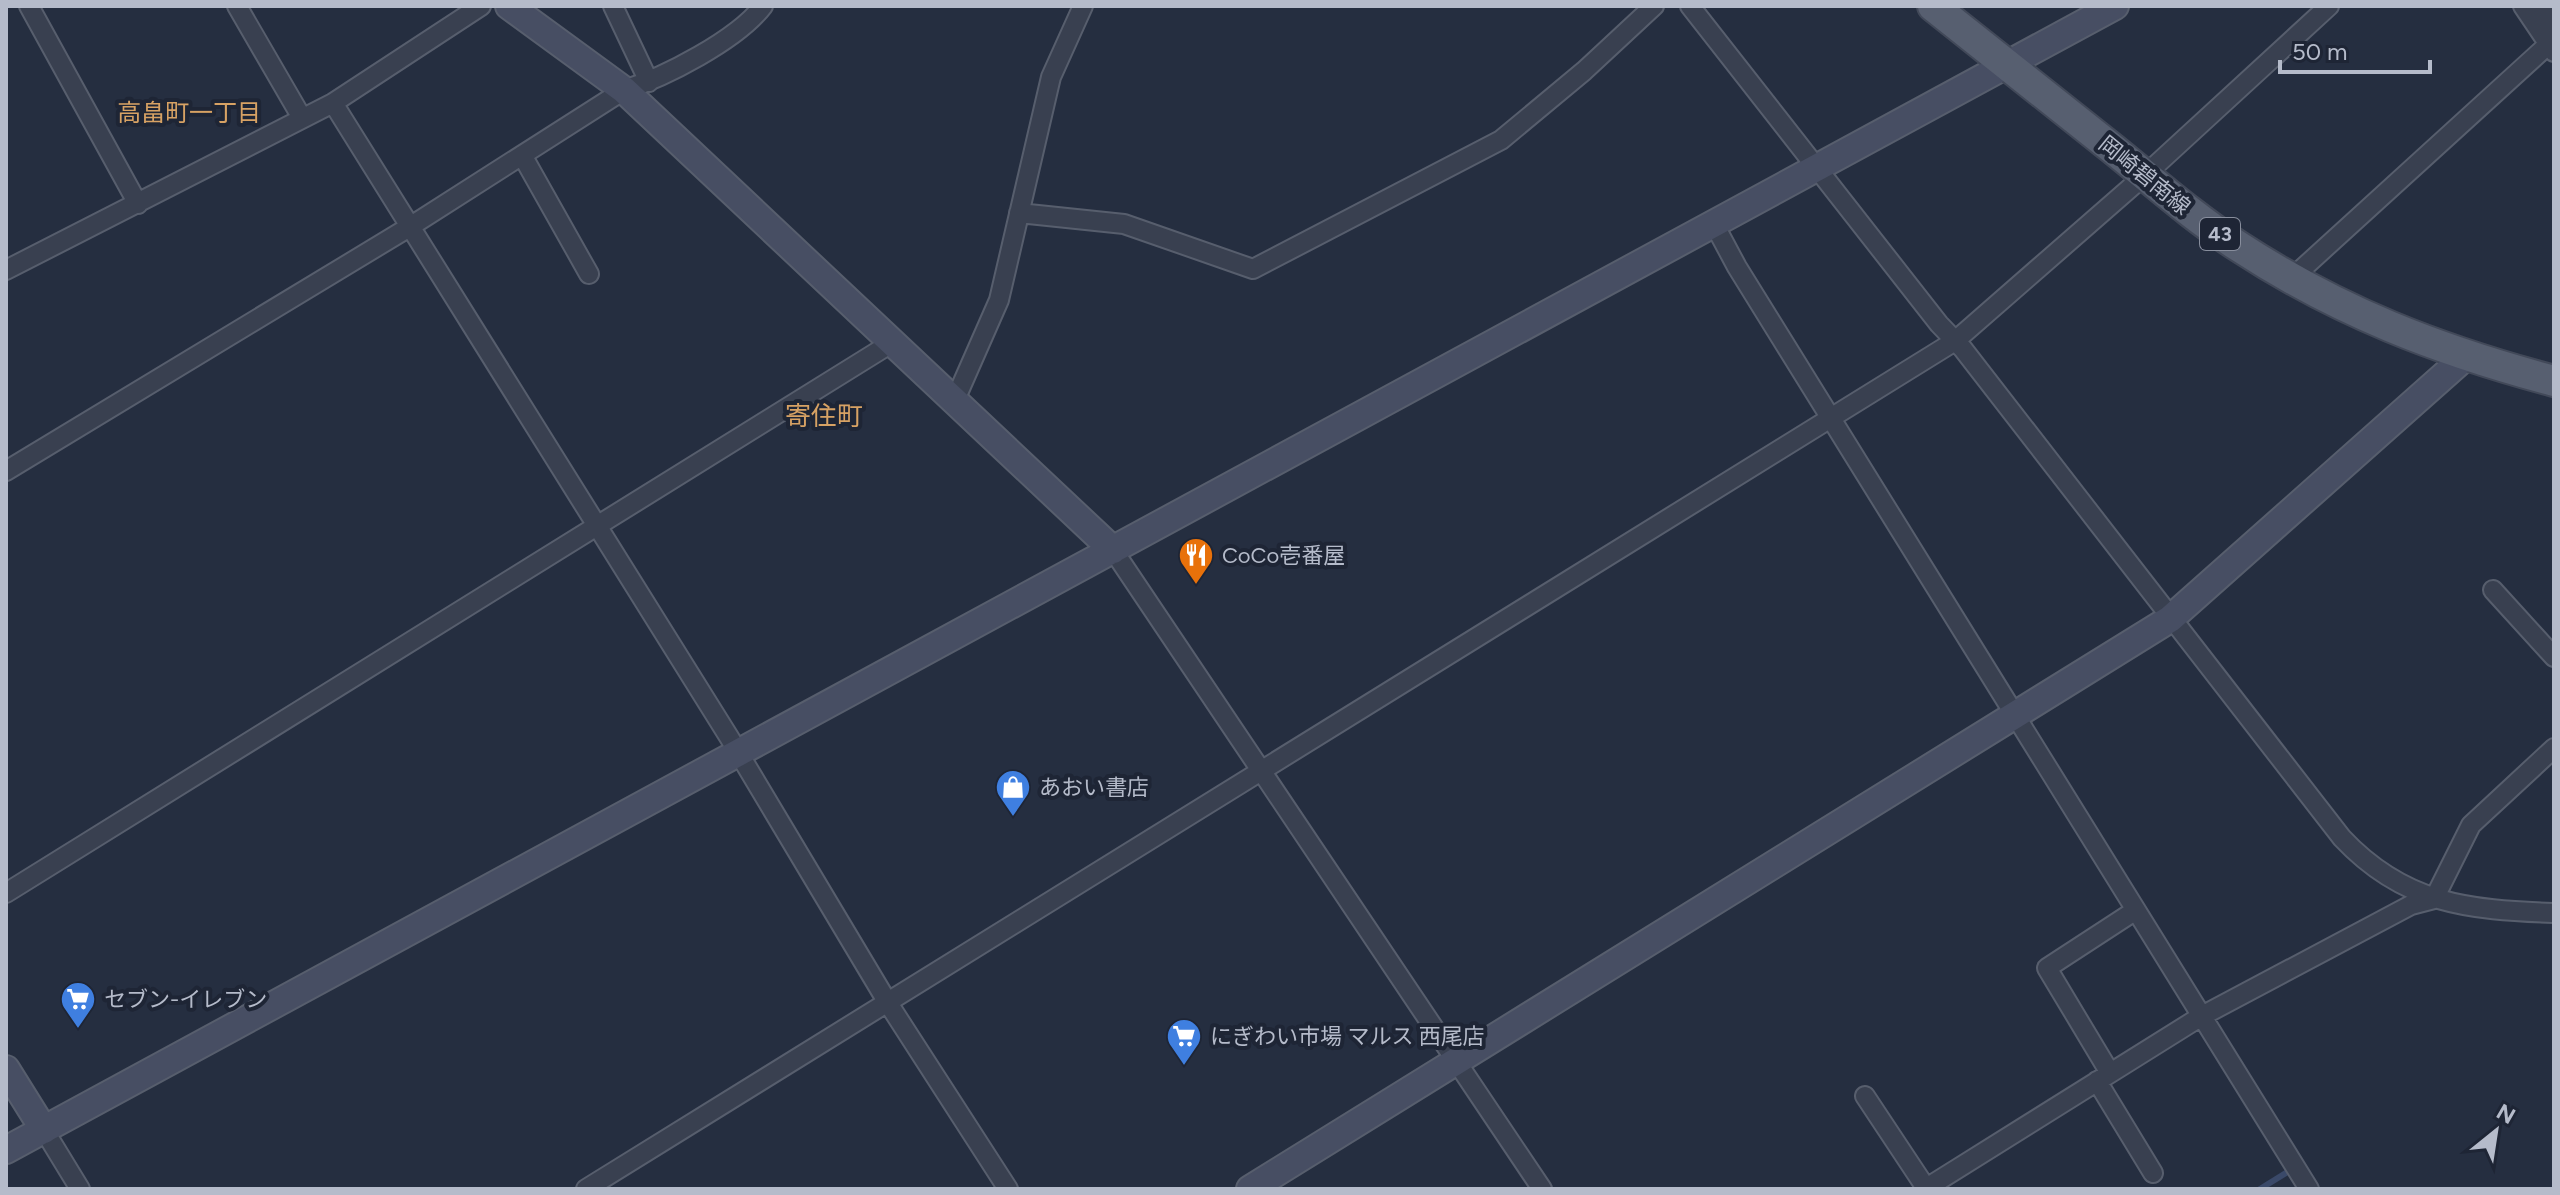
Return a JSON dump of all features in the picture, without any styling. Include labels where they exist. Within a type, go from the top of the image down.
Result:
[{"type":"main road","name":"岡崎碧南線","points":[[1933,6],[2238,246],[2292,278],[2399,332],[2465,357],[2554,381]]},
{"type":"street","points":[[29,6],[138,204]]},
{"type":"street","points":[[237,6],[302,118]]},
{"type":"street","points":[[6,270],[333,103],[481,6]]},
{"type":"street","points":[[509,6],[637,86],[893,342],[1113,550],[1542,1189]]},
{"type":"street","points":[[613,6],[637,86]]},
{"type":"street","points":[[6,471],[411,226],[522,155],[750,23],[763,6]]},
{"type":"street","points":[[955,400],[999,300],[1051,77],[1083,6]]},
{"type":"street","points":[[1019,213],[1124,224],[1253,269],[1501,140],[1584,71],[1654,6]]},
{"type":"street","points":[[1690,6],[2170,619],[2368,866],[2434,899],[2502,911],[2554,913]]},
{"type":"street","points":[[6,1150],[2115,6]]},
{"type":"street","points":[[586,1189],[1955,341],[2145,175],[2329,6]]},
{"type":"street","points":[[2523,6],[2552,47]]},
{"type":"street","points":[[2543,6],[2552,47]]},
{"type":"street","points":[[2292,278],[2552,47]]},
{"type":"street","points":[[333,103],[738,753],[888,1003],[1008,1189]]},
{"type":"street","points":[[522,155],[589,274]]},
{"type":"street","points":[[1714,224],[1737,267],[2200,1017],[2302,1173],[2309,1189]]},
{"type":"street","points":[[6,893],[893,342]]},
{"type":"street","points":[[1250,1189],[2170,619],[2465,357]]},
{"type":"street","points":[[2493,590],[2554,657]]},
{"type":"street","points":[[1865,1096],[1925,1189],[2200,1017],[2411,905],[2434,899],[2471,825],[2554,748]]},
{"type":"street","points":[[2136,910],[2047,968],[2153,1173]]},
{"type":"street","points":[[6,1069],[80,1189]]},
{"type":"waterway","points":[[2260,1189],[2289,1171]]},
{"type":"place","name":"CoCo壱番屋","points":[[1196,586]]},
{"type":"place","name":"あおい書店","points":[[1013,818]]},
{"type":"place","name":"セブン-イレブン","points":[[78,1030]]},
{"type":"place","name":"にぎわい市場 マルス 西尾店","points":[[1184,1067]]},
{"type":"district","name":"高畠町一丁目","points":[[189,113]]},
{"type":"district","name":"寄住町","points":[[824,416]]}]
